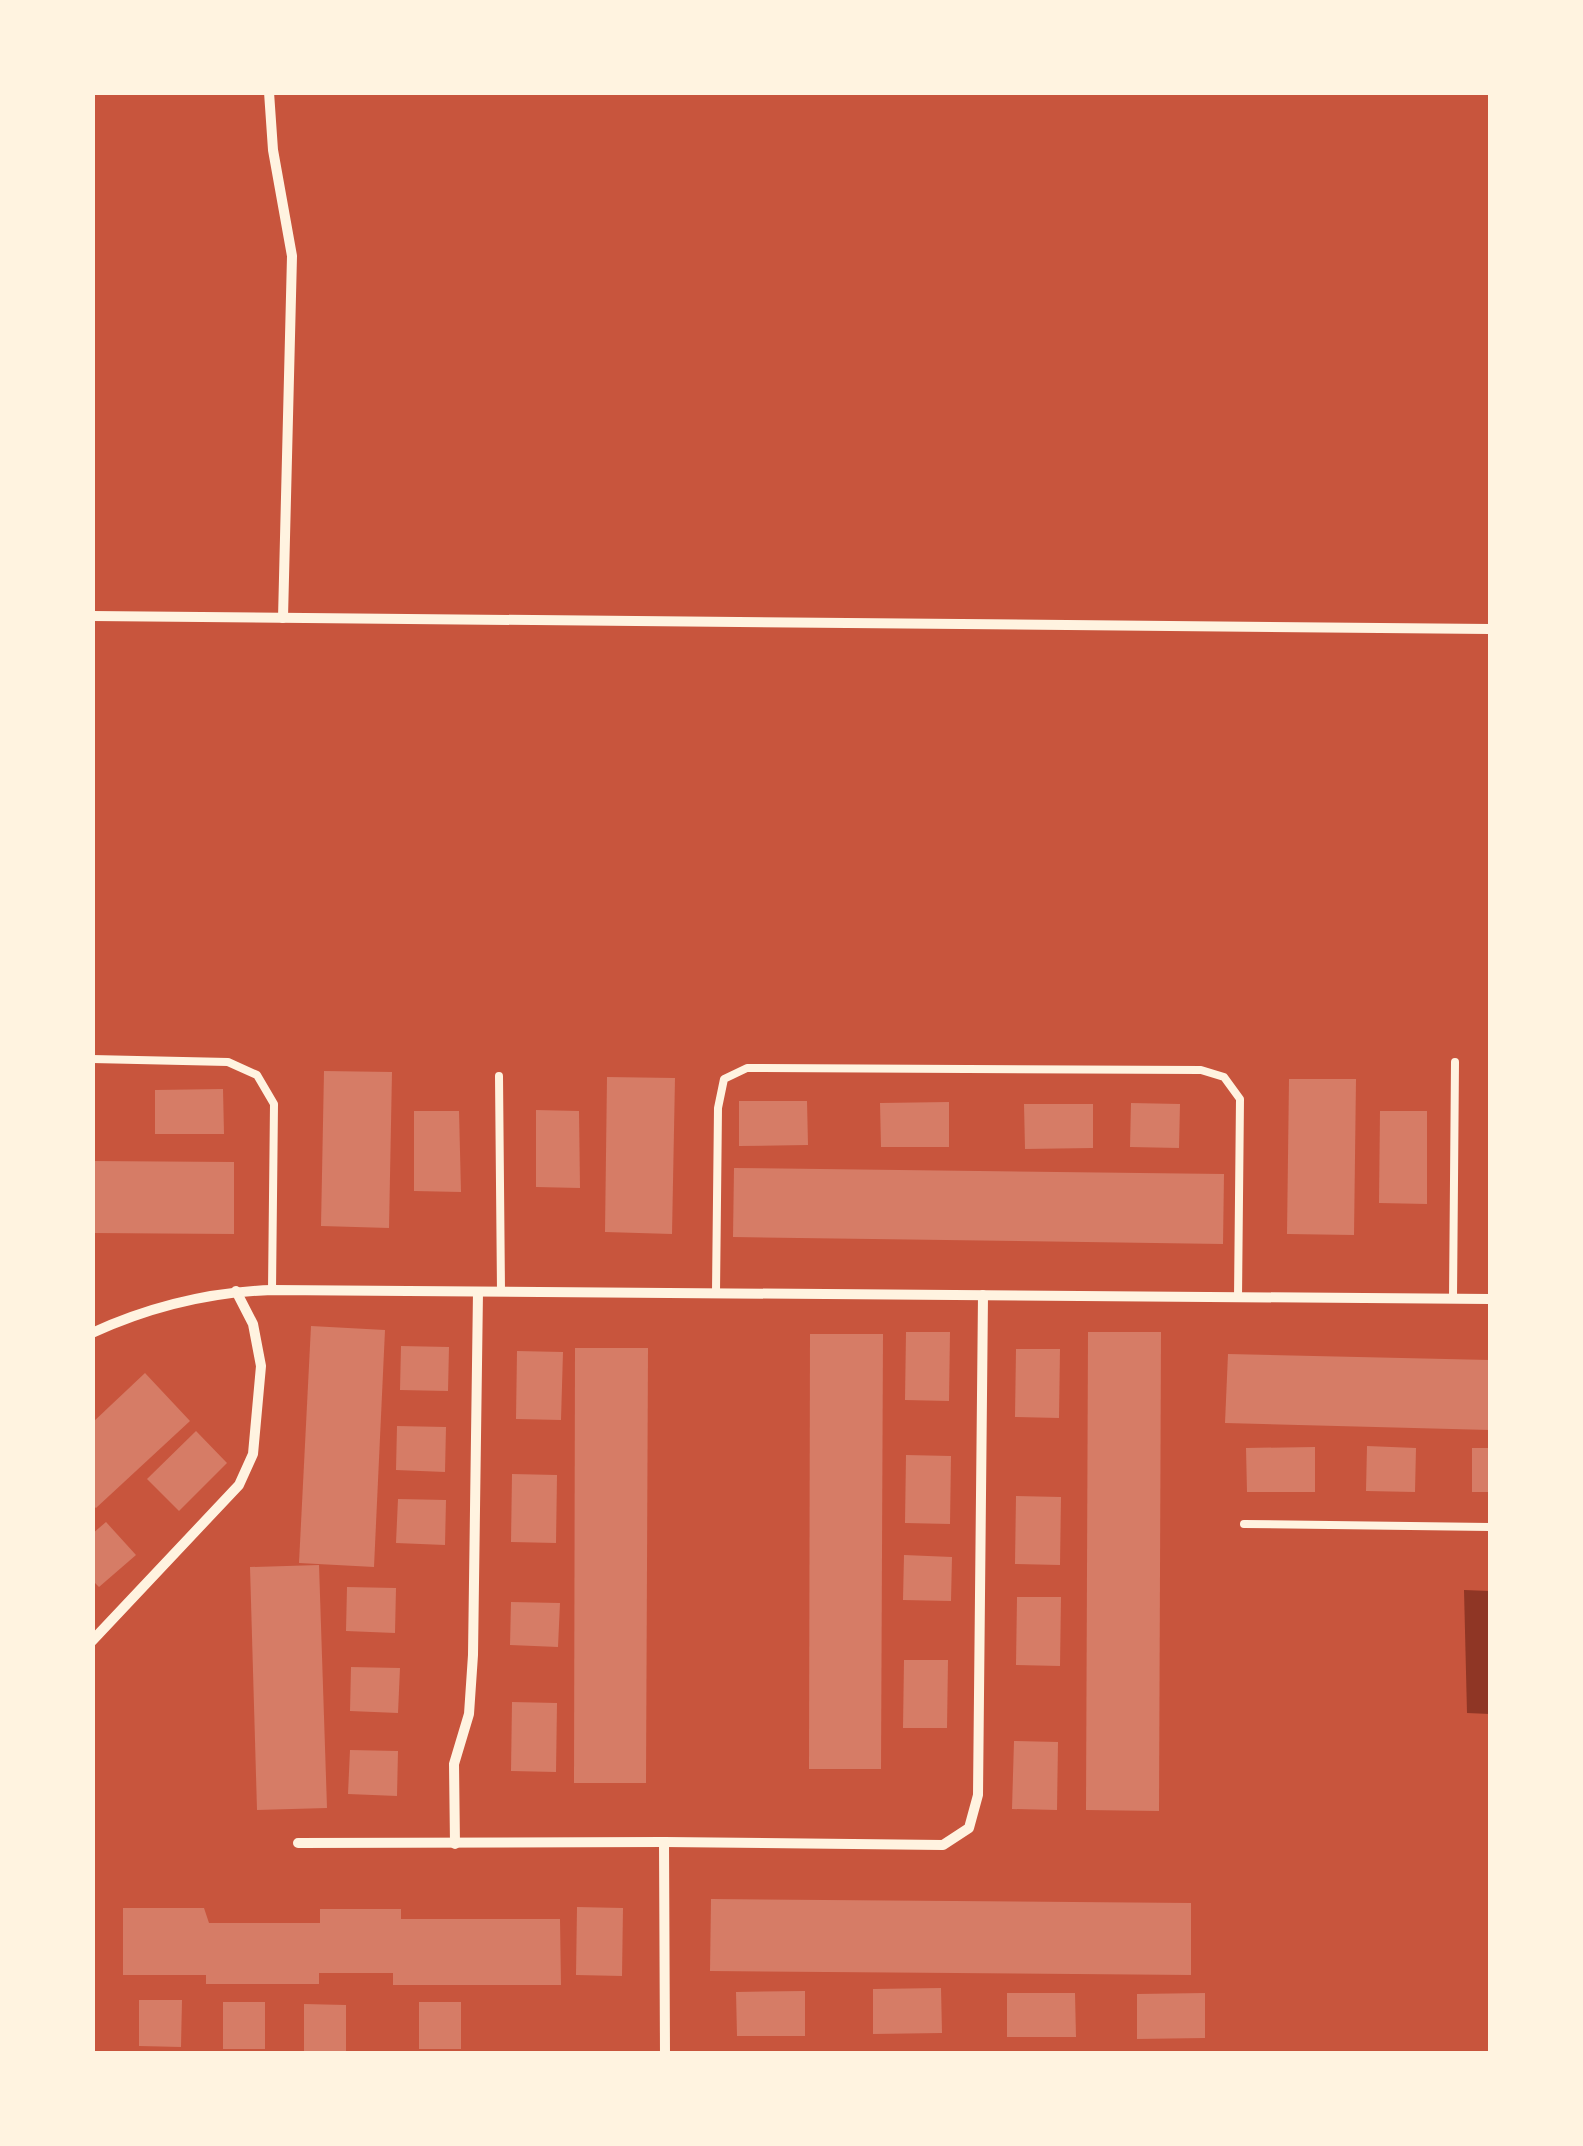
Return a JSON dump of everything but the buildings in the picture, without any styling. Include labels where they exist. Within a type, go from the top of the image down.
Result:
[{"type":"street","points":[[269,92],[272,150],[292,256],[283,618]]},
{"type":"street","points":[[92,616],[1490,629]]},
{"type":"street","points":[[92,1333],[185,1299],[272,1290],[1490,1299]]},
{"type":"street","points":[[92,1641],[238,1485],[253,1454],[261,1366],[253,1324],[236,1291]]},
{"type":"street","points":[[455,1844],[454,1764],[469,1714],[473,1655],[478,1292]]},
{"type":"street","points":[[298,1843],[944,1845],[970,1828],[978,1795],[983,1295]]},
{"type":"street","points":[[664,1842],[665,2054]]},
{"type":"lane","points":[[92,1059],[228,1062],[257,1075],[274,1104],[272,1290]]},
{"type":"lane","points":[[1453,1298],[1455,1062]]},
{"type":"lane","points":[[716,1292],[718,1108],[724,1080],[747,1068],[1201,1070],[1224,1077],[1240,1098],[1238,1298]]},
{"type":"lane","points":[[500,1076],[501,1291]]},
{"type":"lane","points":[[1244,1524],[1490,1527]]},
{"type":"shaded area","points":[[1464,1590],[1490,1591],[1490,1714],[1467,1713]]}]
